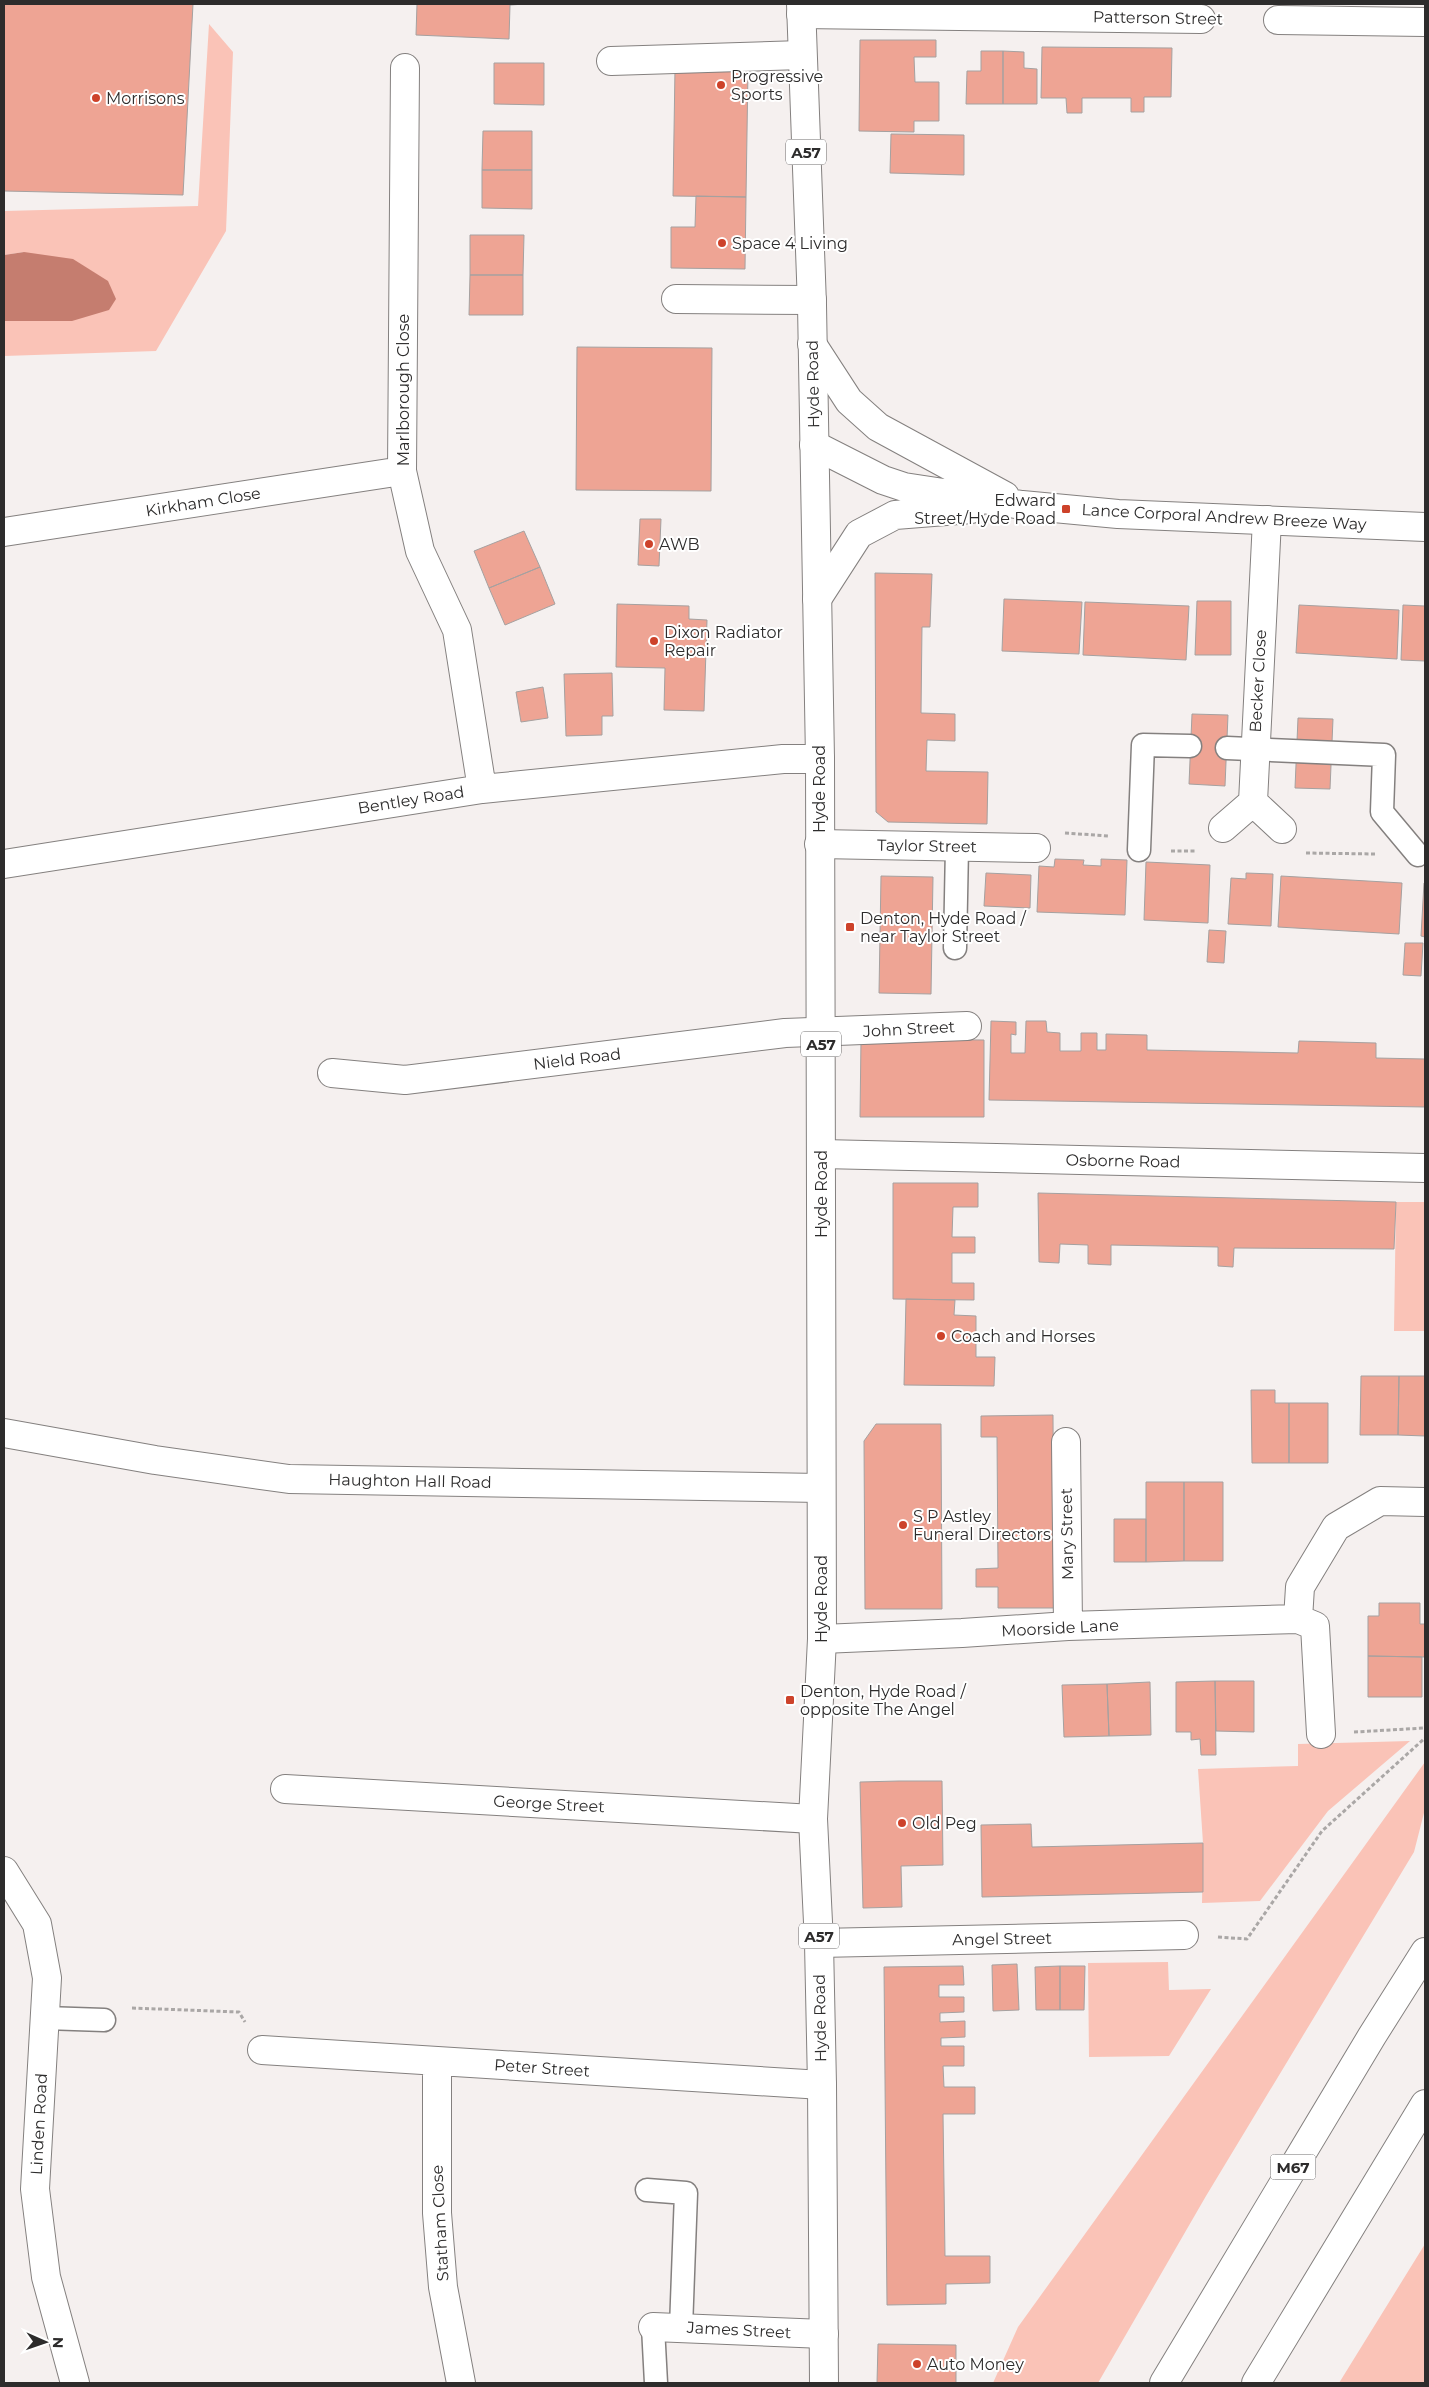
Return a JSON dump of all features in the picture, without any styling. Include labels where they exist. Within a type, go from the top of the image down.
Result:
[{"type":"main road","name":"Patterson Street","points":[[801,9],[1202,19]]},
{"type":"main road","name":"Hyde Road","points":[[801,9],[812,300],[820,759],[822,1154],[820,1488],[822,1639],[813,1819],[819,1943],[822,2085],[824,2383]]},
{"type":"main road","points":[[1278,20],[1425,22]]},
{"type":"main road","points":[[611,61],[802,55]]},
{"type":"main road","name":"Marlborough Close","points":[[405,68],[402,471],[420,551],[456,630],[482,789]]},
{"type":"main road","points":[[676,299],[812,300]]},
{"type":"main road","name":"Lance Corporal Andrew Breeze Way","points":[[812,344],[849,401],[878,427],[1022,505]]},
{"type":"main road","name":"Lance Corporal Andrew Breeze Way","points":[[814,445],[883,480],[904,487],[1022,505],[1118,514],[1425,527]]},
{"type":"main road","name":"Kirkham Close","points":[[4,532],[402,471]]},
{"type":"main road","name":"Lance Corporal Andrew Breeze Way","points":[[816,599],[859,534],[895,515],[1022,505]]},
{"type":"main road","name":"Becker Close","points":[[1253,802],[1267,520]]},
{"type":"main road","name":"Bentley Road","points":[[4,864],[482,789],[783,759],[820,759]]},
{"type":"main road","points":[[1223,828],[1253,802],[1282,829]]},
{"type":"main road","name":"Taylor Street","points":[[819,844],[1036,848]]},
{"type":"main road","name":"John Street","points":[[821,1033],[967,1026]]},
{"type":"main road","name":"Nield Road","points":[[332,1073],[405,1080],[785,1034],[821,1033]]},
{"type":"main road","name":"Osborne Road","points":[[822,1154],[1425,1168]]},
{"type":"main road","name":"Haughton Hall Road","points":[[4,1433],[155,1460],[289,1479],[820,1488]]},
{"type":"main road","name":"Mary Street","points":[[1066,1442],[1068,1626]]},
{"type":"main road","points":[[1321,1734],[1315,1626],[1298,1619],[1300,1587],[1336,1527],[1380,1501],[1425,1502]]},
{"type":"main road","name":"Moorside Lane","points":[[822,1639],[1068,1626],[1298,1619]]},
{"type":"main road","name":"George Street","points":[[285,1789],[813,1819]]},
{"type":"main road","name":"Linden Road","points":[[4,1872],[37,1924],[47,1978],[35,2189],[46,2277],[75,2383]]},
{"type":"main road","name":"Angel Street","points":[[819,1943],[1184,1935]]},
{"type":"main road","name":"M67","points":[[1164,2383],[1425,1952]]},
{"type":"main road","name":"Peter Street","points":[[262,2050],[822,2085]]},
{"type":"main road","name":"Statham Close","points":[[437,2061],[436,2213],[443,2287],[461,2383]]},
{"type":"main road","points":[[1256,2383],[1425,2104]]},
{"type":"main road","name":"James Street","points":[[654,2326],[824,2334]]},
{"type":"lane","points":[[1139,850],[1143,745],[1190,746]]},
{"type":"lane","points":[[1227,748],[1384,755],[1382,812],[1418,855]]},
{"type":"lane","points":[[955,948],[958,847]]},
{"type":"lane","points":[[45,2018],[104,2020]]},
{"type":"lane","points":[[647,2190],[686,2193],[681,2328]]},
{"type":"lane","points":[[654,2326],[656,2383]]},
{"type":"path","points":[[1321,1734],[1425,1728]]},
{"type":"path","points":[[1184,1935],[1247,1939],[1322,1831],[1425,1738]]},
{"type":"path","points":[[104,2020],[124,2007],[239,2012],[262,2050]]},
{"type":"shaded area","points":[[209,24],[233,52],[226,231],[156,351],[4,356],[4,321],[72,321],[24,252],[4,255],[4,211],[198,206]]},
{"type":"shaded area","points":[[24,252],[73,259],[108,281],[116,299],[109,310],[72,321],[4,321],[4,255]]},
{"type":"shaded area","points":[[1396,1202],[1425,1202],[1425,1331],[1394,1331]]},
{"type":"shaded area","points":[[1410,1741],[1328,1811],[1260,1901],[1202,1903],[1203,1843],[1198,1769],[1298,1766],[1298,1744]]},
{"type":"shaded area","points":[[1425,1762],[1425,1809],[1414,1852],[1206,2196],[1098,2383],[993,2383],[1018,2327]]},
{"type":"shaded area","points":[[1168,1962],[1169,1990],[1211,1989],[1169,2056],[1089,2057],[1088,1963]]},
{"type":"shaded area","points":[[1425,2244],[1425,2383],[1339,2383]]},
{"type":"building","name":"Morrisons","points":[[4,4],[193,4],[183,195],[4,191]]},
{"type":"building","points":[[417,4],[525,4],[510,5],[509,39],[416,35]]},
{"type":"building","points":[[860,40],[936,40],[936,57],[914,57],[915,82],[939,82],[939,121],[914,121],[914,132],[859,131]]},
{"type":"building","points":[[1042,47],[1172,48],[1171,97],[1144,97],[1144,112],[1131,112],[1131,98],[1082,98],[1082,113],[1067,113],[1066,98],[1041,98]]},
{"type":"building","points":[[981,51],[1003,51],[1003,104],[966,104],[967,71],[981,71]]},
{"type":"building","points":[[1003,51],[1024,52],[1024,68],[1037,69],[1037,104],[1003,104]]},
{"type":"building","points":[[494,63],[544,63],[544,105],[494,104]]},
{"type":"building","points":[[675,68],[748,69],[746,197],[673,196]]},
{"type":"building","points":[[483,131],[532,131],[532,170],[482,170]]},
{"type":"building","points":[[891,134],[964,135],[964,175],[890,173]]},
{"type":"building","points":[[482,170],[532,170],[532,209],[482,208]]},
{"type":"building","points":[[696,196],[746,197],[745,269],[671,268],[671,227],[695,227]]},
{"type":"building","points":[[470,235],[524,235],[523,275],[470,275]]},
{"type":"building","points":[[470,275],[523,275],[523,315],[469,315]]},
{"type":"building","points":[[577,347],[712,348],[711,491],[576,490]]},
{"type":"building","points":[[640,519],[661,519],[659,566],[638,565]]},
{"type":"building","points":[[524,531],[540,567],[489,588],[474,551]]},
{"type":"building","points":[[540,567],[555,604],[505,625],[489,588]]},
{"type":"building","points":[[875,573],[932,574],[930,627],[922,627],[921,713],[955,714],[955,741],[927,740],[926,771],[988,772],[987,824],[888,822],[876,812]]},
{"type":"building","points":[[1004,599],[1082,602],[1079,654],[1002,651]]},
{"type":"building","points":[[1197,601],[1231,601],[1231,655],[1195,655]]},
{"type":"building","points":[[1085,602],[1189,606],[1186,660],[1083,655]]},
{"type":"building","points":[[617,604],[689,606],[689,619],[707,620],[704,711],[664,710],[665,668],[616,667]]},
{"type":"building","points":[[1299,605],[1399,610],[1397,659],[1296,653]]},
{"type":"building","points":[[1403,605],[1425,606],[1425,661],[1401,660]]},
{"type":"building","points":[[612,673],[613,716],[602,716],[602,735],[566,736],[564,674]]},
{"type":"building","points":[[543,687],[548,718],[521,722],[516,692]]},
{"type":"building","points":[[1192,714],[1228,715],[1225,786],[1189,784]]},
{"type":"building","points":[[1298,718],[1333,719],[1330,789],[1295,788]]},
{"type":"building","points":[[1055,859],[1084,860],[1083,865],[1101,866],[1101,859],[1127,860],[1125,915],[1037,912],[1039,866],[1054,867]]},
{"type":"building","points":[[1146,862],[1210,865],[1208,923],[1144,920]]},
{"type":"building","points":[[986,873],[1031,875],[1030,908],[984,906]]},
{"type":"building","points":[[1246,873],[1273,874],[1271,926],[1228,924],[1231,878],[1246,879]]},
{"type":"building","points":[[881,876],[933,877],[931,994],[879,993]]},
{"type":"building","points":[[1281,876],[1402,883],[1399,934],[1278,927]]},
{"type":"building","points":[[1425,883],[1425,937],[1421,936]]},
{"type":"building","points":[[1209,930],[1226,931],[1224,963],[1207,962]]},
{"type":"building","points":[[1405,943],[1423,943],[1421,976],[1403,975]]},
{"type":"building","points":[[991,1021],[1016,1022],[1016,1035],[1011,1034],[1011,1053],[1025,1053],[1026,1021],[1046,1021],[1047,1032],[1060,1033],[1060,1051],[1081,1051],[1081,1033],[1097,1033],[1097,1050],[1106,1050],[1106,1034],[1147,1035],[1147,1050],[1298,1053],[1299,1041],[1376,1043],[1376,1058],[1425,1059],[1425,1107],[989,1100]]},
{"type":"building","points":[[861,1039],[984,1040],[984,1117],[860,1117]]},
{"type":"building","points":[[893,1183],[978,1183],[978,1207],[953,1207],[952,1237],[975,1237],[975,1253],[952,1253],[952,1283],[974,1283],[974,1300],[893,1299]]},
{"type":"building","points":[[1038,1193],[1396,1202],[1394,1249],[1234,1248],[1233,1267],[1218,1266],[1218,1247],[1111,1245],[1111,1265],[1088,1264],[1088,1245],[1060,1244],[1059,1263],[1039,1262]]},
{"type":"building","name":"Coach and Horses","points":[[906,1299],[955,1300],[954,1315],[976,1316],[976,1357],[995,1357],[994,1386],[904,1385]]},
{"type":"building","points":[[1361,1376],[1399,1376],[1398,1435],[1360,1435]]},
{"type":"building","points":[[1399,1376],[1425,1376],[1425,1436],[1398,1435]]},
{"type":"building","points":[[1251,1390],[1275,1390],[1275,1403],[1289,1403],[1289,1463],[1252,1463]]},
{"type":"building","points":[[1289,1403],[1328,1403],[1328,1463],[1289,1463]]},
{"type":"building","points":[[1053,1415],[1054,1608],[998,1608],[998,1587],[976,1587],[976,1569],[998,1568],[997,1437],[981,1437],[981,1416]]},
{"type":"building","name":"S P Astley Funeral Directors","points":[[876,1424],[941,1424],[942,1609],[865,1609],[864,1441]]},
{"type":"building","points":[[1146,1482],[1184,1482],[1184,1561],[1146,1562]]},
{"type":"building","points":[[1184,1482],[1223,1482],[1223,1561],[1184,1561]]},
{"type":"building","points":[[1114,1519],[1146,1519],[1146,1562],[1114,1562]]},
{"type":"building","points":[[1379,1603],[1420,1603],[1420,1624],[1425,1624],[1425,1657],[1368,1656],[1368,1616],[1379,1616]]},
{"type":"building","points":[[1368,1656],[1422,1657],[1422,1697],[1368,1697]]},
{"type":"building","points":[[1215,1681],[1216,1755],[1201,1755],[1200,1739],[1191,1740],[1191,1732],[1176,1732],[1176,1682]]},
{"type":"building","points":[[1215,1681],[1254,1681],[1254,1732],[1216,1731]]},
{"type":"building","points":[[1150,1682],[1151,1735],[1109,1736],[1107,1684]]},
{"type":"building","points":[[1107,1684],[1109,1736],[1064,1737],[1062,1685]]},
{"type":"building","name":"Old Peg","points":[[942,1781],[943,1865],[901,1866],[902,1907],[863,1908],[860,1782]]},
{"type":"building","points":[[1031,1824],[1032,1847],[1203,1843],[1203,1892],[982,1897],[981,1825]]},
{"type":"building","points":[[1017,1964],[1019,2010],[993,2011],[992,1965]]},
{"type":"building","points":[[963,1966],[964,1985],[939,1985],[939,1997],[964,1997],[964,2012],[940,2013],[940,2022],[965,2021],[965,2037],[941,2038],[941,2046],[964,2046],[964,2066],[943,2066],[944,2087],[975,2087],[975,2114],[943,2114],[945,2256],[990,2256],[990,2283],[946,2284],[946,2304],[887,2305],[884,1967]]},
{"type":"building","points":[[1060,1966],[1060,2010],[1036,2010],[1035,1967]]},
{"type":"building","points":[[1060,1966],[1085,1966],[1084,2010],[1060,2010]]},
{"type":"building","name":"Auto Money","points":[[878,2344],[956,2345],[956,2383],[877,2383]]},
{"type":"place","name":"Progressive Sports","points":[[721,85]]},
{"type":"place","name":"Morrisons","points":[[96,98]]},
{"type":"place","name":"Space 4 Living","points":[[722,243]]},
{"type":"place","name":"Edward Street/Hyde Road","points":[[1066,509]]},
{"type":"place","name":"AWB","points":[[649,544]]},
{"type":"place","name":"Dixon Radiator Repair","points":[[654,641]]},
{"type":"place","name":"Denton, Hyde Road / near Taylor Street","points":[[850,927]]},
{"type":"place","name":"Coach and Horses","points":[[941,1336]]},
{"type":"place","name":"S P Astley Funeral Directors","points":[[903,1525]]},
{"type":"place","name":"Denton, Hyde Road / opposite The Angel","points":[[790,1700]]},
{"type":"place","name":"Old Peg","points":[[902,1823]]},
{"type":"place","name":"Auto Money","points":[[917,2364]]}]
